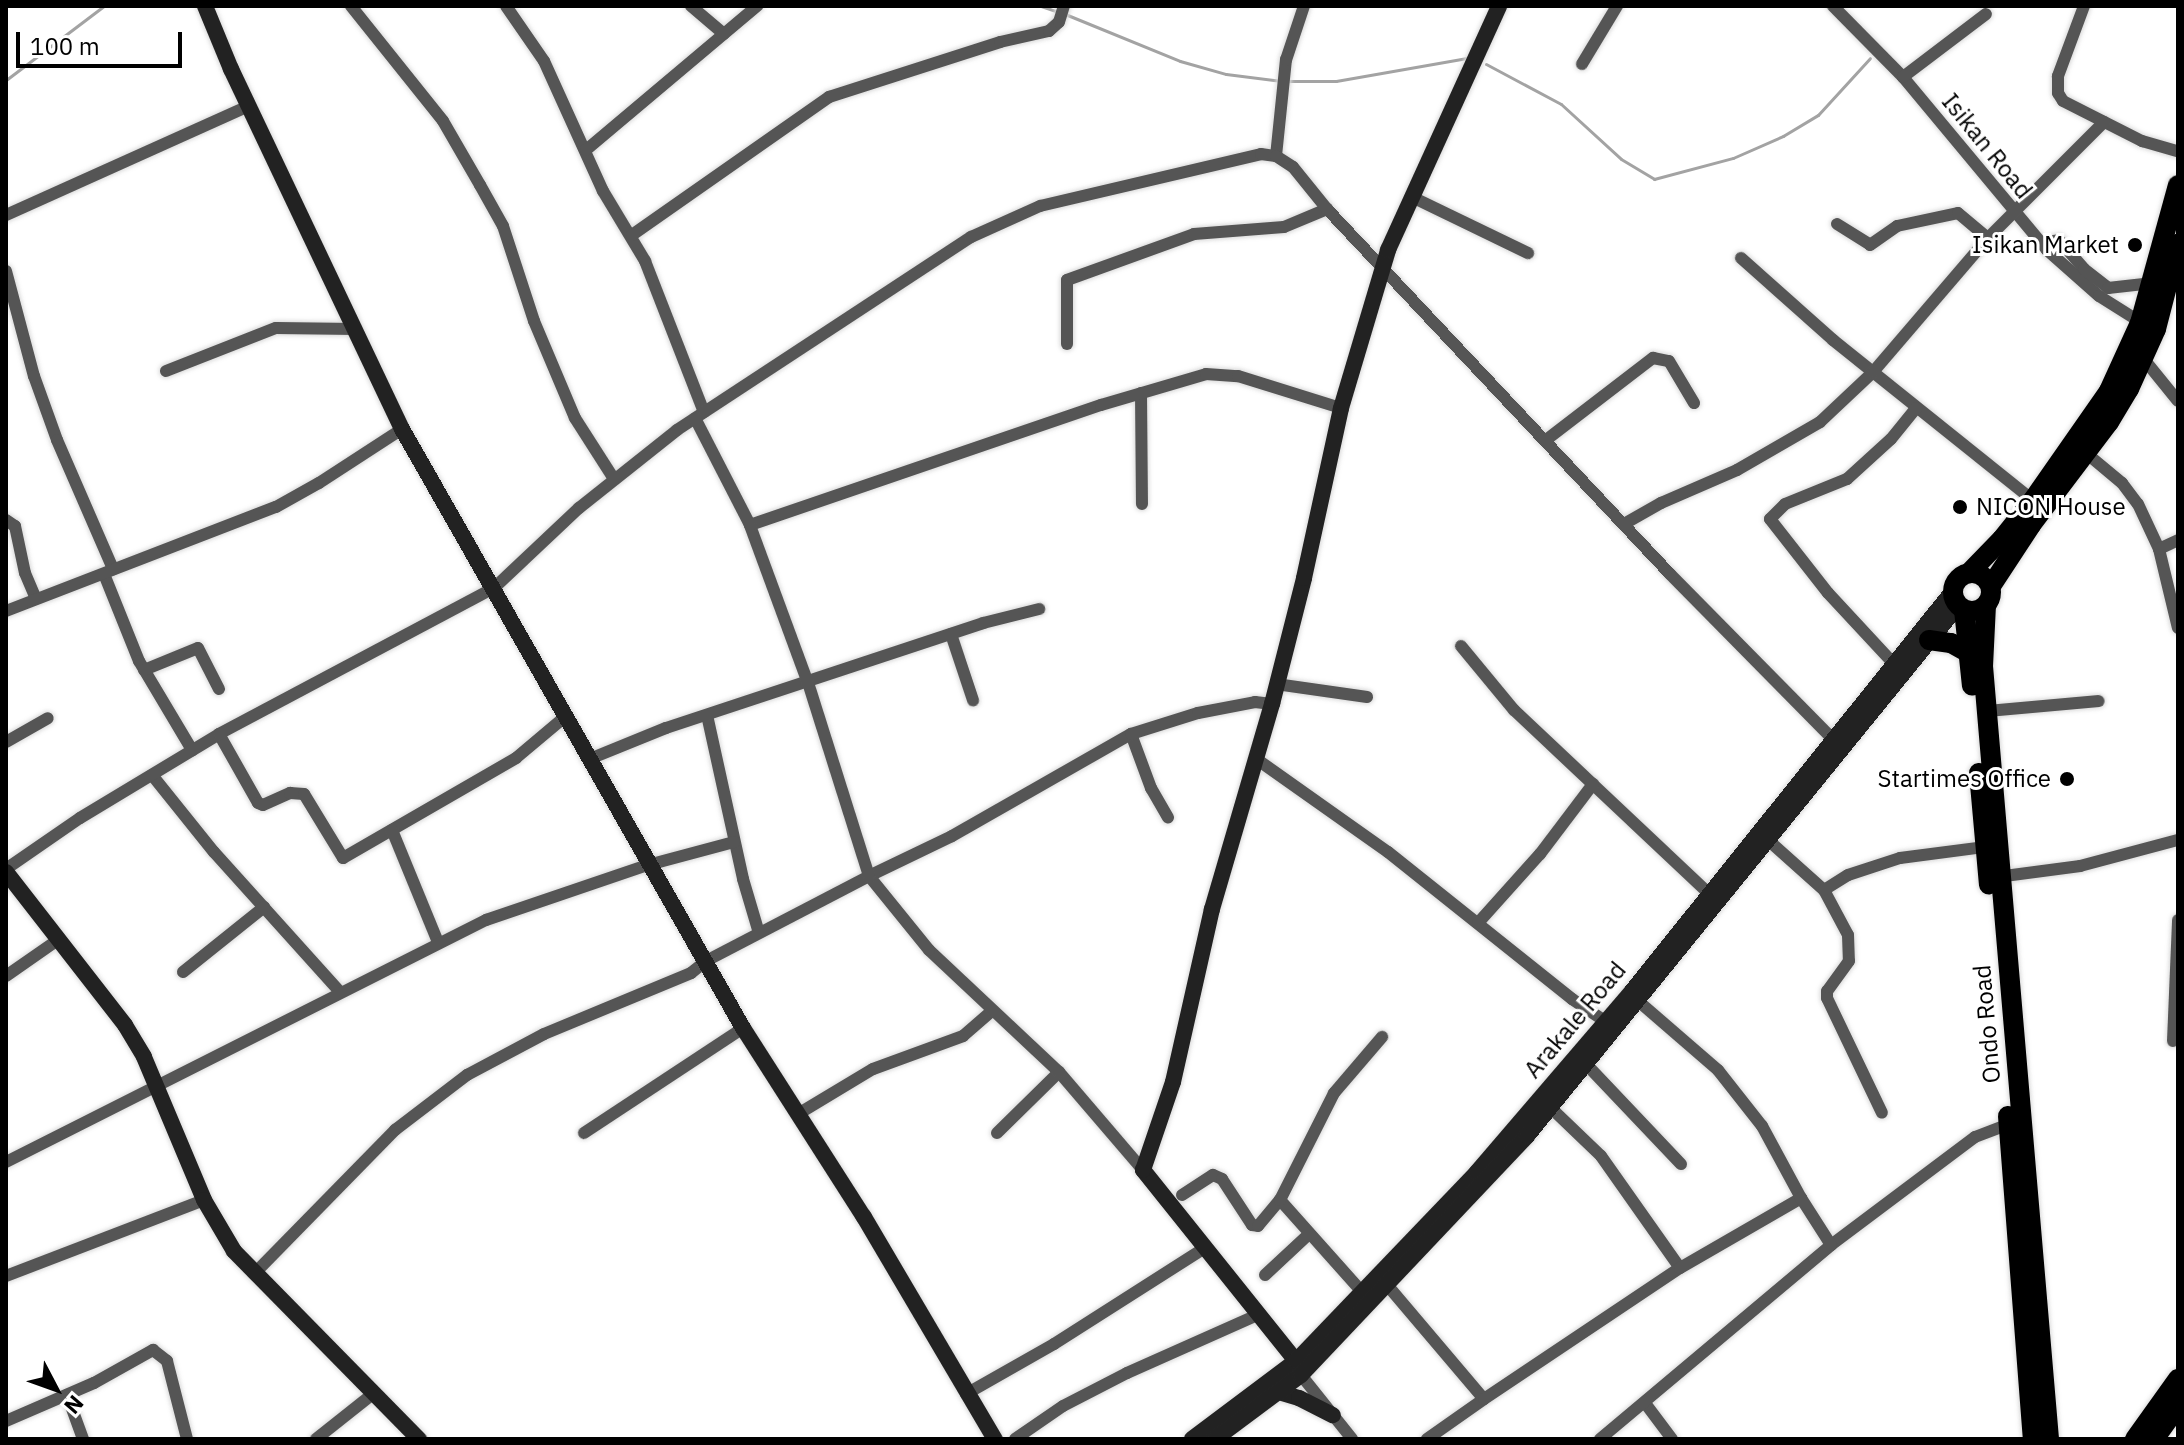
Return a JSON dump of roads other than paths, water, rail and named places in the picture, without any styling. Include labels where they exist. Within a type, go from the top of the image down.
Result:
[{"type":"main road","points":[[205,6],[402,429],[743,1028],[864,1217],[995,1439]]},
{"type":"main road","points":[[1298,1368],[1143,1170],[1173,1082],[1212,909],[1272,704],[1304,578],[1341,408],[1383,268],[1412,197],[1473,70],[1494,7]]},
{"type":"main road","points":[[2178,185],[2153,283],[2148,326],[2143,358],[2109,422],[2031,525],[1988,596],[1976,611],[1958,603],[1957,579],[1969,573],[2002,539],[2109,391],[2148,326],[2178,244]]},
{"type":"main road","points":[[1969,573],[1983,576],[1988,596]]},
{"type":"main road","name":"Ondo Road","points":[[1988,596],[1983,666],[1988,711],[1995,877],[2015,1121],[2049,1439]]},
{"type":"main road","name":"Arakale Road","points":[[1192,1439],[1298,1368],[1388,1286],[1610,1025],[1708,893],[1832,738],[1894,664],[1958,603]]},
{"type":"main road","name":"Arakale Road","points":[[1215,1439],[1279,1392],[1363,1293],[1551,1108],[1586,1064],[1610,1025],[1638,1001],[1958,603]]},
{"type":"main road","name":"Ondo Road","points":[[1958,603],[1969,653],[1985,847],[1995,877]]},
{"type":"main road","points":[[1929,640],[1951,643],[1969,653]]},
{"type":"main road","points":[[6,870],[125,1025],[158,1087],[204,1200],[234,1251],[419,1439]]},
{"type":"main road","name":"Ondo Road","points":[[2015,1121],[2032,1431]]},
{"type":"main road","points":[[2135,1439],[2178,1379]]},
{"type":"main road","points":[[1279,1392],[1333,1415]]},
{"type":"main road","points":[[2154,1439],[2178,1406]]},
{"type":"street","points":[[351,6],[443,121],[503,226],[534,321],[575,418],[614,479]]},
{"type":"street","points":[[506,6],[544,61],[603,191],[645,261],[700,415],[750,525],[808,683],[869,876],[929,950],[991,1012],[1059,1072],[1143,1170]]},
{"type":"street","points":[[691,6],[724,34]]},
{"type":"street","points":[[586,150],[757,6]]},
{"type":"street","points":[[1276,156],[1286,60],[1304,6]]},
{"type":"street","points":[[1582,64],[1617,6]]},
{"type":"street","name":"Isikan Road","points":[[1833,6],[1903,77],[2013,213],[2047,250],[2099,296],[2148,326]]},
{"type":"street","points":[[2084,6],[2058,76],[2058,93],[2063,101],[2142,141],[2178,151]]},
{"type":"street","points":[[632,235],[829,97],[1000,42],[1049,31],[1059,22],[1064,7]]},
{"type":"street","points":[[1903,77],[1986,14]]},
{"type":"street","points":[[6,215],[249,106]]},
{"type":"street","points":[[1624,524],[1785,444],[1820,422],[1873,372],[1988,238],[2104,122]]},
{"type":"street","points":[[6,870],[80,818],[219,734],[494,588],[614,479],[700,415],[1001,221],[1094,191],[1261,154],[1276,156],[1293,167],[1327,209],[1624,524],[1832,738]]},
{"type":"street","points":[[1412,197],[1528,253]]},
{"type":"street","points":[[1067,344],[1067,280],[1194,234],[1284,227],[1327,209]]},
{"type":"street","points":[[1837,224],[1870,245],[1897,226],[1958,213],[1988,238]]},
{"type":"street","points":[[2047,250],[2059,240],[2084,269],[2108,288],[2153,283]]},
{"type":"street","points":[[1741,258],[1916,408],[2033,500]]},
{"type":"street","points":[[6,271],[34,376],[144,670],[192,750]]},
{"type":"street","points":[[166,371],[276,328],[356,329]]},
{"type":"street","points":[[1546,440],[1653,358],[1669,361],[1694,403]]},
{"type":"street","points":[[2143,358],[2178,401]]},
{"type":"street","points":[[750,525],[1141,393],[1224,373],[1341,408]]},
{"type":"street","points":[[1141,393],[1142,504]]},
{"type":"street","points":[[1894,664],[1828,593],[1770,519],[1785,504],[1847,479],[1891,439],[1916,408]]},
{"type":"street","points":[[6,611],[276,507],[402,429]]},
{"type":"street","points":[[2086,453],[2122,483],[2138,504],[2159,549],[2178,628]]},
{"type":"street","points":[[6,520],[15,526],[25,573],[36,599]]},
{"type":"street","points":[[2159,549],[2178,540]]},
{"type":"street","points":[[592,758],[707,715],[951,634],[1039,609]]},
{"type":"street","points":[[951,634],[973,700]]},
{"type":"street","points":[[1461,646],[1514,710],[1708,893]]},
{"type":"street","points":[[144,670],[198,648],[219,689]]},
{"type":"street","points":[[1276,684],[1367,697]]},
{"type":"street","points":[[1988,711],[2099,701]]},
{"type":"street","points":[[254,1274],[395,1130],[467,1075],[544,1034],[691,973],[706,961],[759,933],[952,836],[1131,734],[1198,713],[1255,702],[1272,704]]},
{"type":"street","points":[[707,715],[734,842],[759,933]]},
{"type":"street","points":[[219,734],[258,803],[263,805],[290,793],[304,794],[343,858],[516,758],[566,716]]},
{"type":"street","points":[[6,742],[48,718]]},
{"type":"street","points":[[1131,734],[1151,788],[1168,818]]},
{"type":"street","points":[[1255,758],[1388,852],[1572,999],[1610,1025]]},
{"type":"street","points":[[152,775],[214,852],[340,992]]},
{"type":"street","points":[[1478,923],[1540,854],[1593,784]]},
{"type":"street","points":[[392,830],[438,942]]},
{"type":"street","points":[[1768,840],[1824,890],[1848,935],[1851,951],[1846,968],[1827,991],[1827,998],[1882,1113]]},
{"type":"street","points":[[1995,877],[2080,866],[2178,840]]},
{"type":"street","points":[[6,1162],[486,920],[648,865],[734,842]]},
{"type":"street","points":[[1824,890],[1848,875],[1900,858],[1985,847]]},
{"type":"street","points":[[183,972],[264,907]]},
{"type":"street","points":[[2173,1041],[2178,920]]},
{"type":"street","points":[[6,976],[59,939]]},
{"type":"street","points":[[1638,1001],[1718,1070],[1762,1126],[1831,1245]]},
{"type":"street","points":[[798,1114],[873,1069],[963,1036],[991,1012]]},
{"type":"street","points":[[584,1133],[743,1028]]},
{"type":"street","points":[[1182,1195],[1213,1175],[1222,1179],[1252,1225],[1258,1226],[1280,1200],[1334,1093],[1382,1037]]},
{"type":"street","points":[[1586,1064],[1681,1164]]},
{"type":"street","points":[[997,1133],[1059,1072]]},
{"type":"street","points":[[1551,1108],[1601,1156],[1680,1268]]},
{"type":"street","points":[[1600,1439],[1831,1245],[1975,1137],[2015,1121]]},
{"type":"street","points":[[1427,1439],[1680,1268],[1801,1198]]},
{"type":"street","points":[[6,1276],[204,1200]]},
{"type":"street","points":[[1280,1200],[1363,1293]]},
{"type":"street","points":[[1265,1275],[1309,1234]]},
{"type":"street","points":[[966,1394],[1054,1344],[1203,1249]]},
{"type":"street","points":[[1388,1286],[1484,1399]]},
{"type":"street","points":[[1015,1439],[1063,1406],[1127,1373],[1257,1315]]},
{"type":"street","points":[[6,1421],[67,1395],[153,1350],[167,1361],[187,1439]]},
{"type":"street","points":[[1298,1368],[1352,1439]]},
{"type":"street","points":[[316,1439],[374,1393]]},
{"type":"street","points":[[67,1395],[83,1439]]},
{"type":"street","points":[[1645,1403],[1672,1439]]},
{"type":"waterway","points":[[6,80],[104,6]]},
{"type":"waterway","points":[[1041,6],[1058,12]]},
{"type":"waterway","points":[[1065,14],[1180,61],[1226,74],[1282,81]]},
{"type":"waterway","points":[[1289,81],[1336,81],[1467,58]]},
{"type":"waterway","points":[[1486,64],[1561,104],[1621,159],[1654,179],[1733,158],[1783,136],[1818,115],[1870,58]]},
{"type":"place","name":"Isikan Market","points":[[2135,245]]},
{"type":"place","name":"NICON House","points":[[1960,507]]},
{"type":"place","name":"Startimes Office","points":[[2067,779]]}]
